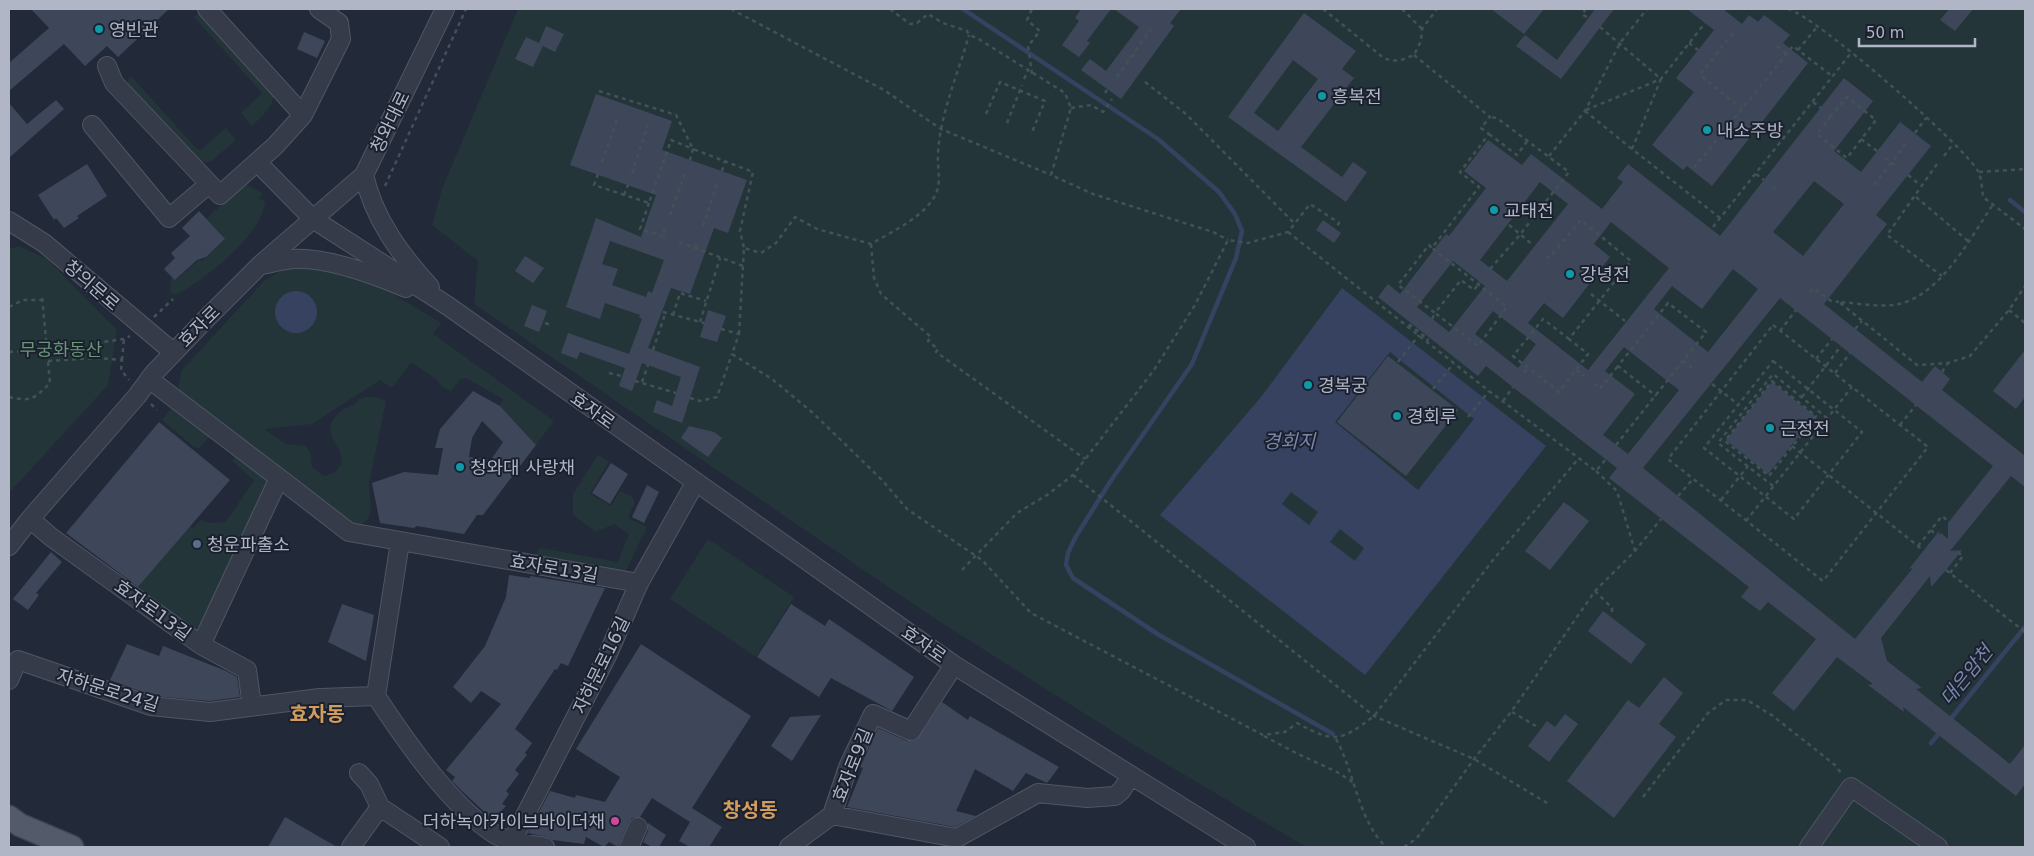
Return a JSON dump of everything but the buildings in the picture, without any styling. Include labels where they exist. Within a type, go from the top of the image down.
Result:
[{"type":"main road","points":[[9,817],[20,825],[72,847]]},
{"type":"street","points":[[206,9],[303,115]]},
{"type":"street","points":[[107,66],[114,83],[220,195],[257,162],[303,115],[341,39],[339,23],[319,9]]},
{"type":"street","name":"청와대로","points":[[314,219],[364,175],[445,9]]},
{"type":"street","points":[[92,125],[169,218],[209,184]]},
{"type":"street","points":[[257,162],[280,188],[314,219]]},
{"type":"street","points":[[364,175],[368,194],[384,228],[409,264],[448,306]]},
{"type":"street","name":"효자로","points":[[9,546],[173,352],[260,266],[314,219],[448,306],[954,665],[1131,776],[1224,842],[1246,847]]},
{"type":"street","name":"창의문로","points":[[10,223],[44,243],[142,328],[173,352]]},
{"type":"street","points":[[260,266],[293,259],[343,266],[366,272],[448,306]]},
{"type":"street","name":"효자로13길","points":[[144,386],[279,478],[349,532],[639,583]]},
{"type":"street","name":"효자로13길","points":[[30,519],[51,537],[201,645],[279,478]]},
{"type":"street","name":"자하문로16길","points":[[510,844],[607,656],[639,583],[695,483]]},
{"type":"street","points":[[400,542],[376,696],[398,729],[457,802],[496,835],[510,844],[545,847]]},
{"type":"street","points":[[201,645],[247,670],[252,706]]},
{"type":"street","name":"자하문로24길","points":[[9,680],[18,660],[151,706],[210,712],[320,698],[376,696]]},
{"type":"street","name":"효자로9길","points":[[789,847],[832,815],[848,767],[873,714],[911,731],[954,665]]},
{"type":"street","points":[[359,773],[369,784],[380,807],[440,847]]},
{"type":"street","name":"효자로9길","points":[[832,815],[957,838],[1038,793],[1087,798],[1115,796],[1121,791],[1131,776]]},
{"type":"street","points":[[1810,847],[1851,787],[1938,847]]},
{"type":"street","points":[[352,847],[380,807]]},
{"type":"street","points":[[629,847],[638,828]]},
{"type":"path","points":[[382,192],[466,9]]},
{"type":"path","points":[[733,9],[884,90],[941,129],[1093,194],[1213,232],[1228,240],[1237,242],[1248,243],[1288,232],[1310,204],[1340,223],[1336,228]]},
{"type":"path","points":[[890,9],[910,24],[917,23],[928,14],[943,24],[967,31],[969,35],[1065,93],[1071,108],[1051,175]]},
{"type":"path","points":[[1032,9],[1027,20],[1040,31],[1028,46],[1032,74]]},
{"type":"path","points":[[1324,9],[1386,59],[1399,61],[1414,55],[1421,41],[1422,29],[1438,9]]},
{"type":"path","points":[[1402,9],[1422,29]]},
{"type":"path","points":[[1586,9],[1582,14],[1588,18]]},
{"type":"path","points":[[1549,156],[1585,111],[1620,43],[1647,9]]},
{"type":"path","points":[[1788,9],[1817,27],[1851,53],[1926,118],[1979,172],[1983,197],[1992,206],[2025,229]]},
{"type":"path","points":[[1632,149],[1662,79],[1706,23]]},
{"type":"path","points":[[1600,27],[1662,79]]},
{"type":"path","points":[[1798,50],[1817,27]]},
{"type":"path","points":[[1117,76],[1151,29]]},
{"type":"path","points":[[1733,33],[1700,76],[1741,108]]},
{"type":"path","points":[[744,248],[761,253],[776,243],[795,217],[817,229],[871,244],[919,214],[933,199],[940,182],[938,155],[941,129],[969,35]]},
{"type":"path","points":[[1690,43],[1698,50]]},
{"type":"path","points":[[1777,46],[1787,54]]},
{"type":"path","points":[[1694,168],[1793,46],[1833,76]]},
{"type":"path","points":[[1713,226],[1851,53]]},
{"type":"path","points":[[1414,55],[1490,117],[1497,118],[1569,172],[1520,235],[1490,269]]},
{"type":"path","points":[[1706,57],[1711,61]]},
{"type":"path","points":[[1024,79],[1028,71]]},
{"type":"path","points":[[1585,111],[1662,79]]},
{"type":"path","points":[[986,114],[1000,82],[1045,101],[1032,132]]},
{"type":"path","points":[[1145,82],[1186,114],[1295,224]]},
{"type":"path","points":[[1007,123],[1022,85]]},
{"type":"path","points":[[599,91],[676,115],[693,149],[690,160]]},
{"type":"path","points":[[1846,97],[1876,120],[1862,139],[1847,158],[1817,134],[1846,97]]},
{"type":"path","points":[[623,103],[625,98]]},
{"type":"path","points":[[1071,108],[1091,105],[1103,112],[1111,100]]},
{"type":"path","points":[[1813,102],[1821,108]]},
{"type":"path","points":[[652,112],[654,107]]},
{"type":"path","points":[[1585,111],[1720,218]]},
{"type":"path","points":[[602,162],[618,117]]},
{"type":"path","points":[[1490,117],[1481,128],[1517,155],[1528,140]]},
{"type":"path","points":[[1915,133],[1926,118]]},
{"type":"path","points":[[632,173],[648,124]]},
{"type":"path","points":[[1432,248],[1478,187],[1460,172],[1489,134]]},
{"type":"path","points":[[1862,139],[1877,151]]},
{"type":"path","points":[[665,229],[664,237],[640,229],[671,140],[753,172],[740,231],[744,248],[739,334],[717,397],[700,401],[690,398]]},
{"type":"path","points":[[1874,185],[1908,141]]},
{"type":"path","points":[[1944,156],[1953,144]]},
{"type":"path","points":[[1885,158],[1896,166]]},
{"type":"path","points":[[722,171],[725,161]]},
{"type":"path","points":[[1937,164],[1888,235],[1942,276]]},
{"type":"path","points":[[1979,172],[2025,169]]},
{"type":"path","points":[[598,174],[594,185],[649,203]]},
{"type":"path","points":[[670,215],[685,174]]},
{"type":"path","points":[[1756,174],[1764,180]]},
{"type":"path","points":[[1908,175],[1920,186]]},
{"type":"path","points":[[703,226],[717,184]]},
{"type":"path","points":[[624,195],[628,185]]},
{"type":"path","points":[[1916,197],[1968,241]]},
{"type":"path","points":[[1810,292],[1814,288],[1831,301],[1839,302],[1891,306],[1910,302],[1924,294],[1942,276],[1992,206]]},
{"type":"path","points":[[1547,256],[1550,258],[1580,220],[1631,260],[1569,340]]},
{"type":"path","points":[[1509,225],[1534,245]]},
{"type":"path","points":[[1288,232],[1408,326],[1420,333],[1454,363],[1596,471],[1617,491],[1635,552]]},
{"type":"path","points":[[962,570],[1017,514],[1047,495],[1073,475],[1154,370],[1195,305],[1228,240]]},
{"type":"path","points":[[695,248],[698,241]]},
{"type":"path","points":[[679,242],[743,266]]},
{"type":"path","points":[[871,244],[874,278],[881,294],[931,337],[928,341],[938,349],[936,352],[1085,459]]},
{"type":"path","points":[[1429,245],[1432,248],[1507,307],[1478,346],[1398,285],[1429,245]]},
{"type":"path","points":[[700,322],[720,258]]},
{"type":"path","points":[[1432,319],[1461,280],[1474,290],[1479,284]]},
{"type":"path","points":[[1839,302],[1917,365],[1948,364],[1970,356],[2009,310],[2025,286]]},
{"type":"path","points":[[673,315],[680,293],[706,302]]},
{"type":"path","points":[[1591,294],[1625,321]]},
{"type":"path","points":[[9,396],[25,401],[37,396],[50,383],[42,296]]},
{"type":"path","points":[[9,352],[47,350],[124,339],[142,328],[173,299]]},
{"type":"path","points":[[9,307],[23,300],[42,300]]},
{"type":"path","points":[[1594,384],[1600,389],[1668,303],[1706,332],[1616,445]]},
{"type":"path","points":[[1780,331],[1796,310]]},
{"type":"path","points":[[2009,310],[2025,324]]},
{"type":"path","points":[[653,350],[664,313],[704,323]]},
{"type":"path","points":[[1543,319],[1569,340],[1588,354],[1559,392],[1514,356],[1543,319]]},
{"type":"path","points":[[1855,328],[1862,320]]},
{"type":"path","points":[[546,323],[551,325]]},
{"type":"path","points":[[1773,325],[1780,331],[1928,448],[1823,581],[1668,459],[1773,325]]},
{"type":"path","points":[[721,328],[739,334]]},
{"type":"path","points":[[1638,332],[1642,336]]},
{"type":"path","points":[[1398,362],[1420,333]]},
{"type":"path","points":[[124,339],[121,370],[144,386],[158,410]]},
{"type":"path","points":[[1816,359],[1832,339]]},
{"type":"path","points":[[1802,398],[1841,346]]},
{"type":"path","points":[[1834,373],[1850,353]]},
{"type":"path","points":[[732,354],[772,379],[813,413],[880,479],[907,510],[976,555],[1030,613],[1296,753],[1338,772],[1355,784]]},
{"type":"path","points":[[48,361],[97,358],[122,360]]},
{"type":"path","points":[[1683,361],[1694,370]]},
{"type":"path","points":[[1773,362],[1808,390],[1862,432],[1794,519],[1704,448],[1773,362]]},
{"type":"path","points":[[1433,389],[1454,363]]},
{"type":"path","points":[[1942,372],[1948,364]]},
{"type":"path","points":[[642,382],[648,365]]},
{"type":"path","points":[[1618,366],[1656,396]]},
{"type":"path","points":[[1524,372],[1528,368]]},
{"type":"path","points":[[1576,370],[1584,376]]},
{"type":"path","points":[[609,372],[622,376]]},
{"type":"path","points":[[1773,486],[1718,443],[1773,374],[1828,418]]},
{"type":"path","points":[[635,381],[676,393]]},
{"type":"path","points":[[1772,381],[1816,416],[1792,446],[1769,476],[1725,441],[1772,381]]},
{"type":"path","points":[[1712,384],[1739,405]]},
{"type":"path","points":[[1503,401],[1513,387]]},
{"type":"path","points":[[1746,521],[1852,387]]},
{"type":"path","points":[[1468,417],[1489,390]]},
{"type":"path","points":[[1900,425],[1916,405]]},
{"type":"path","points":[[1792,446],[1923,550]]},
{"type":"path","points":[[1263,735],[1285,732],[1297,723],[1322,736],[1336,739],[1374,716],[1493,560],[1579,458]]},
{"type":"path","points":[[1596,471],[1606,459]]},
{"type":"path","points":[[1720,500],[1748,466]]},
{"type":"path","points":[[1073,475],[1374,716],[1474,759],[1547,802]]},
{"type":"path","points":[[1678,496],[1693,479]]},
{"type":"path","points":[[1918,546],[1942,516],[1949,522]]},
{"type":"path","points":[[1404,847],[1417,838],[1474,759],[1511,712],[1595,590],[1635,552],[1660,519]]},
{"type":"path","points":[[1931,530],[1936,535]]},
{"type":"path","points":[[1950,573],[1963,556],[1959,553]]},
{"type":"path","points":[[1946,570],[2025,632]]},
{"type":"path","points":[[1595,590],[1612,608],[1612,615]]},
{"type":"path","points":[[1643,797],[1708,713],[1726,700],[1747,700],[1773,716],[1835,765],[1851,787]]},
{"type":"path","points":[[1511,712],[1536,726]]},
{"type":"path","points":[[1336,739],[1344,754],[1372,831],[1386,847]]},
{"type":"green space","name":"경복궁","points":[[518,9],[2025,9],[2025,847],[1306,847],[1136,746],[931,616],[474,304],[478,261],[432,225],[442,189]]},
{"type":"green space","points":[[202,15],[274,94],[269,108],[252,126],[241,113],[262,93],[194,17]]},
{"type":"green space","points":[[131,76],[197,149],[201,150],[226,128],[236,140],[210,162],[198,162],[128,85],[128,79]]},
{"type":"green space","points":[[248,185],[263,194],[258,199],[263,200],[265,203],[261,216],[253,229],[230,256],[216,268],[176,295],[170,292],[171,276],[176,280],[200,259],[202,261],[225,240],[206,219],[242,187]]},
{"type":"green space","name":"무궁화동산","points":[[19,246],[47,259],[117,330],[108,385],[9,493],[9,249]]},
{"type":"green space","points":[[301,265],[367,278],[441,323],[433,334],[554,421],[536,445],[500,406],[503,399],[466,378],[460,379],[451,391],[442,387],[436,379],[411,362],[392,388],[380,380],[312,424],[264,429],[286,444],[305,446],[310,452],[312,467],[324,476],[335,472],[340,467],[342,460],[330,430],[334,418],[343,410],[355,404],[359,399],[373,397],[386,401],[369,483],[371,509],[368,519],[361,525],[349,525],[178,391],[181,371],[264,281],[281,271]]},
{"type":"green space","points":[[174,405],[208,430],[209,437],[199,448],[194,447],[162,420]]},
{"type":"green space","points":[[598,455],[609,462],[590,494],[611,506],[620,491],[632,497],[635,502],[628,518],[647,527],[626,570],[622,572],[538,558],[537,552],[540,548],[618,562],[629,534],[614,524],[596,532],[573,515],[573,494]]},
{"type":"green space","points":[[235,456],[242,456],[265,474],[268,482],[201,623],[195,630],[134,592],[190,526],[193,528],[201,520],[209,523],[226,522],[254,480],[232,461]]},
{"type":"green space","points":[[708,539],[794,597],[756,657],[670,599]]},
{"type":"water","name":"경회지","points":[[1342,288],[1546,446],[1365,675],[1160,515],[1261,397]],"holes":[[[1390,352],[1474,419],[1418,490],[1335,422]],[[1291,492],[1318,512],[1309,525],[1282,504]],[[1340,529],[1364,548],[1355,561],[1330,542]]]},
{"type":"water","points":[[300,291],[308,294],[314,300],[317,312],[314,324],[308,330],[292,333],[284,330],[278,324],[275,308],[278,300],[284,294]]},
{"type":"waterway","points":[[963,9],[1158,139],[1219,192],[1235,214],[1242,231],[1236,258],[1192,364],[1110,482],[1075,538],[1068,553],[1066,565],[1073,578],[1159,635],[1333,734]]},
{"type":"waterway","points":[[2010,200],[2025,212]]},
{"type":"waterway","name":"대은암천","points":[[1949,721],[2025,627]]},
{"type":"waterway","name":"대은암천","points":[[1931,743],[1941,731]]},
{"type":"place","name":"영빈관","points":[[99,29]]},
{"type":"place","name":"흥복전","points":[[1322,96]]},
{"type":"place","name":"내소주방","points":[[1707,130]]},
{"type":"place","name":"교태전","points":[[1494,210]]},
{"type":"place","name":"강녕전","points":[[1570,274]]},
{"type":"place","name":"경복궁","points":[[1308,385]]},
{"type":"place","name":"경회루","points":[[1397,416]]},
{"type":"place","name":"근정전","points":[[1770,428]]},
{"type":"place","name":"청와대 사랑채","points":[[460,467]]},
{"type":"place","name":"청운파출소","points":[[197,544]]},
{"type":"place","name":"더하녹아카이브바이더채","points":[[615,821]]},
{"type":"district","name":"효자동","points":[[317,714]]},
{"type":"district","name":"창성동","points":[[750,810]]}]
